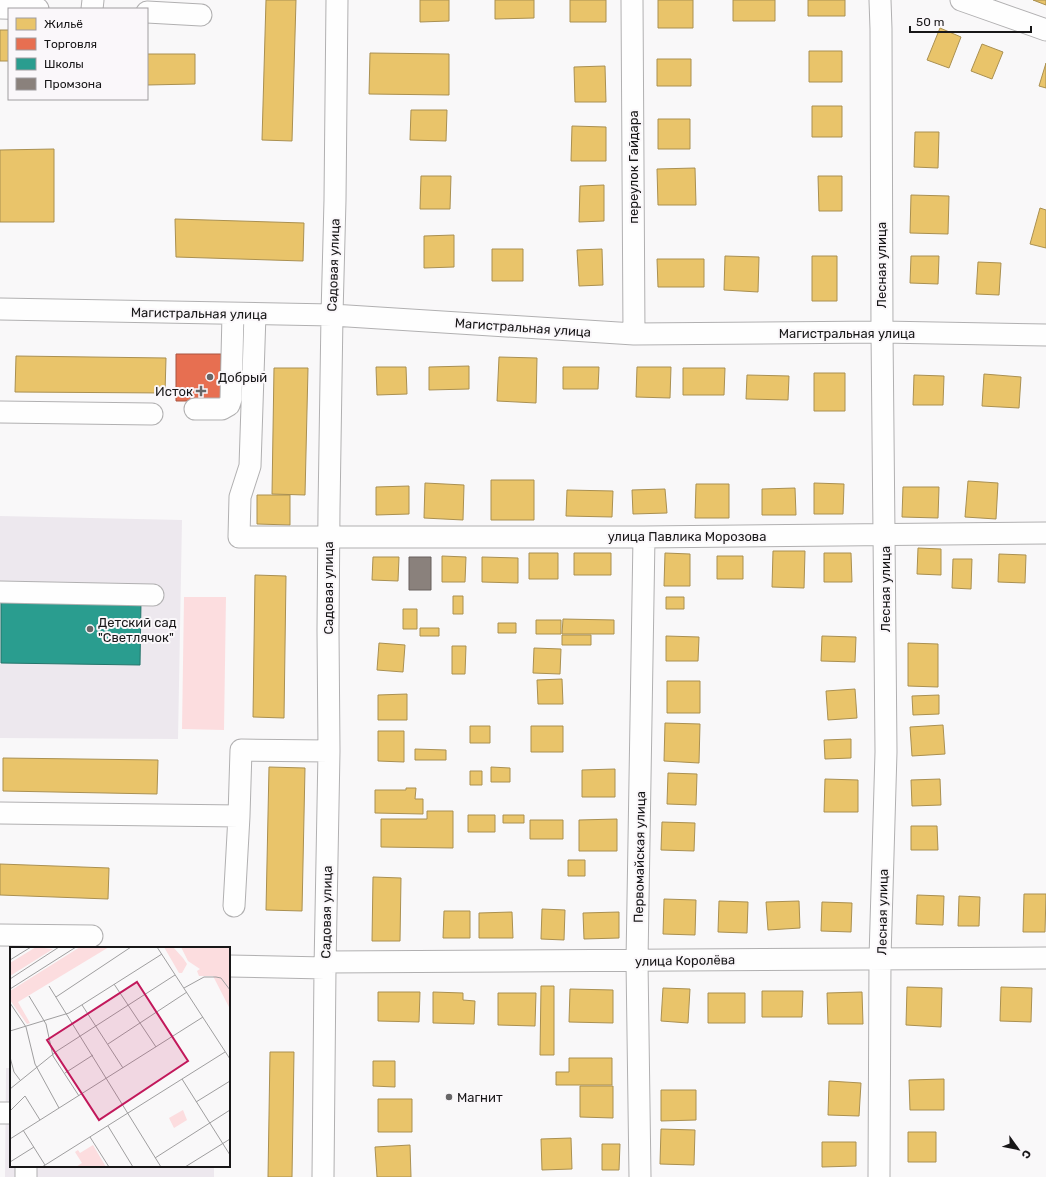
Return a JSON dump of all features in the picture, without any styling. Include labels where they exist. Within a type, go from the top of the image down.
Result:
[{"type":"street","name":"Садовая улица","points":[[323,1177],[329,751],[329,537],[337,0]]},
{"type":"street","name":"переулок Гайдара","points":[[632,0],[634,334]]},
{"type":"street","name":"Лесная улица","points":[[879,1177],[880,958],[886,752],[880,0]]},
{"type":"street","points":[[961,0],[1046,30]]},
{"type":"street","points":[[154,8],[201,15]]},
{"type":"street","name":"Магистральная улица","points":[[0,309],[332,315],[634,334],[882,332],[1046,335]]},
{"type":"street","points":[[195,409],[222,409],[228,405],[231,399],[233,314]]},
{"type":"street","name":"улица Павлика Морозова","points":[[255,314],[250,466],[240,496],[239,536],[644,537],[1046,533]]},
{"type":"street","points":[[0,412],[152,414]]},
{"type":"street","name":"Первомайская улица","points":[[640,1177],[637,961],[644,537]]},
{"type":"street","points":[[0,592],[153,595]]},
{"type":"street","points":[[234,906],[241,750],[329,751]]},
{"type":"street","points":[[0,813],[239,816]]},
{"type":"street","points":[[0,935],[92,936]]},
{"type":"street","name":"улица Королёва","points":[[230,966],[880,958],[1046,958]]},
{"type":"shaded area","name":"Детский сад \"Светлячок\"","points":[[0,516],[182,520],[178,739],[0,738]]},
{"type":"shaded area","points":[[184,597],[226,597],[224,730],[182,729]]},
{"type":"shaded area","points":[[6,1068],[10,1068],[10,1167],[214,1167],[214,1177],[5,1177]]},
{"type":"building: Жильё","points":[[266,0],[296,0],[292,141],[262,140]]},
{"type":"building: Жильё","points":[[420,0],[449,0],[449,21],[420,22]]},
{"type":"building: Жильё","points":[[495,0],[534,0],[534,18],[495,19]]},
{"type":"building: Жильё","points":[[570,0],[606,0],[606,22],[570,22]]},
{"type":"building: Жильё","points":[[658,0],[693,0],[693,28],[658,28]]},
{"type":"building: Жильё","points":[[733,0],[775,0],[775,21],[733,21]]},
{"type":"building: Жильё","points":[[808,0],[845,0],[845,16],[808,16]]},
{"type":"building: Жильё","points":[[1033,0],[1046,0],[1046,5]]},
{"type":"building: Жильё","points":[[940,28],[961,37],[949,68],[927,60]]},
{"type":"building: Жильё","points":[[0,30],[8,30],[8,61],[0,61]]},
{"type":"building: Жильё","points":[[982,44],[1003,52],[992,79],[971,71]]},
{"type":"building: Жильё","points":[[809,51],[842,51],[842,82],[809,82]]},
{"type":"building: Жильё","points":[[370,53],[449,54],[449,95],[369,94]]},
{"type":"building: Жильё","points":[[148,54],[195,54],[195,84],[148,85]]},
{"type":"building: Жильё","points":[[657,59],[691,59],[691,86],[657,86]]},
{"type":"building: Жильё","points":[[1046,63],[1046,88],[1039,86]]},
{"type":"building: Жильё","points":[[605,66],[606,102],[575,102],[574,67]]},
{"type":"building: Жильё","points":[[812,106],[842,106],[842,137],[812,137]]},
{"type":"building: Жильё","points":[[411,110],[447,110],[446,141],[410,140]]},
{"type":"building: Жильё","points":[[658,119],[690,119],[690,149],[658,149]]},
{"type":"building: Жильё","points":[[572,126],[606,127],[606,161],[571,161]]},
{"type":"building: Жильё","points":[[915,132],[939,132],[938,168],[914,167]]},
{"type":"building: Жильё","points":[[54,149],[54,222],[0,222],[0,150]]},
{"type":"building: Жильё","points":[[695,168],[696,205],[658,205],[657,169]]},
{"type":"building: Жильё","points":[[421,176],[451,176],[450,209],[420,209]]},
{"type":"building: Жильё","points":[[818,176],[842,176],[842,211],[819,211]]},
{"type":"building: Жильё","points":[[604,185],[604,221],[579,222],[580,186]]},
{"type":"building: Жильё","points":[[911,195],[949,196],[948,234],[910,233]]},
{"type":"building: Жильё","points":[[1040,208],[1046,210],[1046,248],[1030,244]]},
{"type":"building: Жильё","points":[[175,219],[304,223],[303,261],[176,257]]},
{"type":"building: Жильё","points":[[454,235],[454,267],[424,268],[424,236]]},
{"type":"building: Жильё","points":[[492,249],[523,249],[523,281],[492,281]]},
{"type":"building: Жильё","points":[[602,249],[603,285],[579,286],[577,250]]},
{"type":"building: Жильё","points":[[725,256],[759,257],[758,292],[724,290]]},
{"type":"building: Жильё","points":[[812,256],[837,256],[837,301],[812,301]]},
{"type":"building: Жильё","points":[[911,256],[939,256],[938,284],[910,283]]},
{"type":"building: Жильё","points":[[657,259],[704,259],[704,287],[658,287]]},
{"type":"building: Жильё","points":[[978,262],[1001,263],[999,295],[976,294]]},
{"type":"building: Жильё","points":[[16,356],[166,358],[165,393],[15,392]]},
{"type":"building: Жильё","points":[[499,357],[537,358],[536,403],[497,401]]},
{"type":"building: Жильё","points":[[469,366],[469,389],[429,390],[429,367]]},
{"type":"building: Жильё","points":[[376,367],[406,367],[407,394],[377,395]]},
{"type":"building: Жильё","points":[[563,367],[599,367],[598,389],[563,389]]},
{"type":"building: Жильё","points":[[637,367],[671,367],[670,398],[636,397]]},
{"type":"building: Жильё","points":[[274,368],[308,368],[305,495],[272,494]]},
{"type":"building: Жильё","points":[[683,368],[725,368],[724,395],[683,395]]},
{"type":"building: Жильё","points":[[814,373],[845,373],[845,411],[814,411]]},
{"type":"building: Жильё","points":[[984,374],[1021,377],[1019,408],[982,406]]},
{"type":"building: Жильё","points":[[747,375],[789,376],[788,400],[746,399]]},
{"type":"building: Жильё","points":[[914,375],[944,376],[943,405],[913,405]]},
{"type":"building: Жильё","points":[[491,480],[534,480],[534,520],[491,520]]},
{"type":"building: Жильё","points":[[968,481],[998,483],[996,519],[965,517]]},
{"type":"building: Жильё","points":[[425,483],[464,485],[463,520],[424,518]]},
{"type":"building: Жильё","points":[[814,483],[844,484],[843,514],[814,514]]},
{"type":"building: Жильё","points":[[696,484],[729,484],[729,518],[695,518]]},
{"type":"building: Жильё","points":[[409,486],[409,514],[376,515],[376,487]]},
{"type":"building: Жильё","points":[[903,487],[939,487],[938,518],[902,517]]},
{"type":"building: Жильё","points":[[795,488],[796,515],[762,515],[762,489]]},
{"type":"building: Жильё","points":[[665,489],[667,513],[633,514],[632,490]]},
{"type":"building: Жильё","points":[[567,490],[613,491],[612,517],[566,516]]},
{"type":"building: Жильё","points":[[257,495],[290,495],[290,525],[257,524]]},
{"type":"building: Жильё","points":[[918,548],[941,549],[941,575],[917,574]]},
{"type":"building: Жильё","points":[[773,551],[805,551],[804,588],[772,587]]},
{"type":"building: Жильё","points":[[529,553],[558,553],[558,579],[529,579]]},
{"type":"building: Жильё","points":[[574,553],[611,553],[611,575],[574,575]]},
{"type":"building: Жильё","points":[[665,553],[690,554],[690,586],[664,586]]},
{"type":"building: Жильё","points":[[824,553],[851,553],[852,582],[824,582]]},
{"type":"building: Жильё","points":[[999,554],[1026,555],[1025,583],[998,582]]},
{"type":"building: Жильё","points":[[442,556],[466,557],[465,582],[442,582]]},
{"type":"building: Жильё","points":[[717,556],[743,556],[743,579],[717,579]]},
{"type":"building: Жильё","points":[[373,557],[399,557],[398,581],[372,580]]},
{"type":"building: Жильё","points":[[482,557],[518,558],[518,583],[482,582]]},
{"type":"building: Жильё","points":[[953,559],[972,559],[971,589],[952,588]]},
{"type":"building: Жильё","points":[[255,575],[286,576],[284,718],[253,717]]},
{"type":"building: Жильё","points":[[453,596],[463,596],[463,614],[453,614]]},
{"type":"building: Жильё","points":[[666,597],[684,597],[684,609],[666,609]]},
{"type":"building: Жильё","points":[[403,609],[417,609],[417,629],[403,629]]},
{"type":"building: Жильё","points":[[563,619],[614,620],[614,634],[562,634]]},
{"type":"building: Жильё","points":[[536,620],[561,620],[561,634],[536,634]]},
{"type":"building: Жильё","points":[[498,623],[516,623],[516,633],[498,633]]},
{"type":"building: Жильё","points":[[420,628],[439,628],[439,636],[420,636]]},
{"type":"building: Жильё","points":[[562,635],[591,635],[591,645],[562,645]]},
{"type":"building: Жильё","points":[[666,636],[699,637],[698,661],[666,661]]},
{"type":"building: Жильё","points":[[822,636],[856,637],[855,662],[821,661]]},
{"type":"building: Жильё","points":[[379,643],[405,645],[403,672],[377,670]]},
{"type":"building: Жильё","points":[[908,643],[938,644],[938,687],[908,686]]},
{"type":"building: Жильё","points":[[452,646],[466,646],[465,674],[452,674]]},
{"type":"building: Жильё","points":[[534,648],[561,649],[560,674],[533,673]]},
{"type":"building: Жильё","points":[[562,679],[563,704],[538,704],[537,680]]},
{"type":"building: Жильё","points":[[667,681],[700,681],[700,713],[667,713]]},
{"type":"building: Жильё","points":[[855,689],[857,718],[828,720],[826,691]]},
{"type":"building: Жильё","points":[[407,694],[407,720],[378,720],[378,695]]},
{"type":"building: Жильё","points":[[939,695],[939,714],[913,715],[912,696]]},
{"type":"building: Жильё","points":[[665,723],[700,724],[699,763],[664,761]]},
{"type":"building: Жильё","points":[[943,725],[945,754],[912,756],[910,727]]},
{"type":"building: Жильё","points":[[470,726],[490,726],[490,743],[470,743]]},
{"type":"building: Жильё","points":[[531,726],[563,726],[563,752],[531,752]]},
{"type":"building: Жильё","points":[[378,731],[404,731],[404,762],[378,761]]},
{"type":"building: Жильё","points":[[851,739],[851,758],[825,759],[824,740]]},
{"type":"building: Жильё","points":[[415,749],[446,750],[446,760],[415,760]]},
{"type":"building: Жильё","points":[[3,758],[158,760],[157,794],[3,791]]},
{"type":"building: Жильё","points":[[269,767],[305,768],[302,911],[266,910]]},
{"type":"building: Жильё","points":[[491,767],[510,768],[510,782],[491,782]]},
{"type":"building: Жильё","points":[[615,769],[615,797],[582,797],[582,770]]},
{"type":"building: Жильё","points":[[470,771],[482,771],[482,785],[470,785]]},
{"type":"building: Жильё","points":[[668,773],[697,774],[696,805],[667,804]]},
{"type":"building: Жильё","points":[[825,779],[858,780],[858,812],[824,812]]},
{"type":"building: Жильё","points":[[940,779],[941,805],[912,806],[911,780]]},
{"type":"building: Жильё","points":[[406,788],[416,788],[415,799],[423,799],[423,814],[375,813],[375,790],[406,790]]},
{"type":"building: Жильё","points":[[427,811],[453,811],[453,848],[381,847],[381,819],[427,819]]},
{"type":"building: Жильё","points":[[468,815],[495,815],[495,832],[468,832]]},
{"type":"building: Жильё","points":[[503,815],[524,815],[524,823],[503,823]]},
{"type":"building: Жильё","points":[[617,819],[617,851],[579,851],[579,820]]},
{"type":"building: Жильё","points":[[530,820],[563,820],[563,839],[530,839]]},
{"type":"building: Жильё","points":[[662,822],[695,823],[694,851],[661,850]]},
{"type":"building: Жильё","points":[[911,826],[937,826],[938,850],[911,850]]},
{"type":"building: Жильё","points":[[568,860],[585,860],[585,876],[568,876]]},
{"type":"building: Жильё","points":[[0,864],[109,868],[108,899],[0,895]]},
{"type":"building: Жильё","points":[[373,877],[401,878],[400,941],[372,941]]},
{"type":"building: Жильё","points":[[1024,894],[1046,894],[1045,932],[1023,932]]},
{"type":"building: Жильё","points":[[917,895],[944,896],[943,925],[916,924]]},
{"type":"building: Жильё","points":[[959,896],[980,897],[979,926],[958,926]]},
{"type":"building: Жильё","points":[[664,899],[696,900],[695,935],[663,934]]},
{"type":"building: Жильё","points":[[719,901],[748,902],[747,933],[718,932]]},
{"type":"building: Жильё","points":[[799,901],[800,928],[768,930],[766,902]]},
{"type":"building: Жильё","points":[[822,902],[852,903],[851,932],[821,931]]},
{"type":"building: Жильё","points":[[542,909],[565,910],[564,940],[541,939]]},
{"type":"building: Жильё","points":[[444,911],[470,911],[470,938],[443,938]]},
{"type":"building: Жильё","points":[[512,912],[513,938],[479,938],[479,913]]},
{"type":"building: Жильё","points":[[619,912],[619,938],[584,939],[583,913]]},
{"type":"building: Жильё","points":[[541,986],[554,986],[554,1055],[540,1055]]},
{"type":"building: Жильё","points":[[907,987],[942,988],[941,1027],[906,1025]]},
{"type":"building: Жильё","points":[[1001,987],[1032,988],[1031,1022],[1000,1021]]},
{"type":"building: Жильё","points":[[663,988],[690,989],[688,1023],[661,1021]]},
{"type":"building: Жильё","points":[[570,989],[613,990],[613,1023],[569,1022]]},
{"type":"building: Жильё","points":[[762,991],[803,991],[802,1017],[762,1017]]},
{"type":"building: Жильё","points":[[378,992],[420,992],[419,1022],[378,1021]]},
{"type":"building: Жильё","points":[[433,992],[463,993],[463,1000],[475,1001],[474,1024],[433,1023]]},
{"type":"building: Жильё","points":[[862,992],[863,1024],[828,1024],[827,993]]},
{"type":"building: Жильё","points":[[498,993],[536,993],[535,1026],[498,1025]]},
{"type":"building: Жильё","points":[[708,993],[745,993],[745,1023],[708,1023]]},
{"type":"building: Жильё","points":[[270,1052],[294,1052],[292,1177],[268,1177]]},
{"type":"building: Жильё","points":[[569,1058],[612,1058],[612,1085],[556,1085],[556,1072],[569,1072]]},
{"type":"building: Жильё","points":[[373,1061],[395,1061],[395,1087],[373,1086]]},
{"type":"building: Жильё","points":[[944,1079],[944,1110],[910,1110],[909,1080]]},
{"type":"building: Жильё","points":[[829,1081],[861,1083],[859,1116],[828,1115]]},
{"type":"building: Жильё","points":[[580,1086],[613,1086],[613,1118],[580,1117]]},
{"type":"building: Жильё","points":[[661,1090],[696,1090],[696,1120],[661,1121]]},
{"type":"building: Жильё","points":[[378,1099],[412,1099],[412,1132],[378,1132]]},
{"type":"building: Жильё","points":[[661,1129],[695,1130],[694,1165],[660,1164]]},
{"type":"building: Жильё","points":[[908,1132],[936,1132],[936,1162],[908,1162]]},
{"type":"building: Жильё","points":[[571,1138],[572,1169],[542,1170],[541,1139]]},
{"type":"building: Жильё","points":[[822,1142],[856,1142],[856,1166],[822,1167]]},
{"type":"building: Жильё","points":[[602,1144],[620,1144],[619,1170],[602,1170]]},
{"type":"building: Жильё","points":[[410,1145],[411,1177],[377,1177],[375,1147]]},
{"type":"building: Торговля","points":[[176,354],[221,354],[221,401],[176,401]]},
{"type":"building: Школы","points":[[1,599],[141,601],[140,665],[1,663]]},
{"type":"building: Промзона","points":[[409,557],[431,557],[431,590],[409,590]]},
{"type":"place","name":"Добрый","points":[[210,377]]},
{"type":"place","name":"Исток","points":[[201,391]]},
{"type":"place","name":"Детский сад \"Светлячок\"","points":[[90,629]]},
{"type":"place","name":"Магнит","points":[[449,1097]]}]
